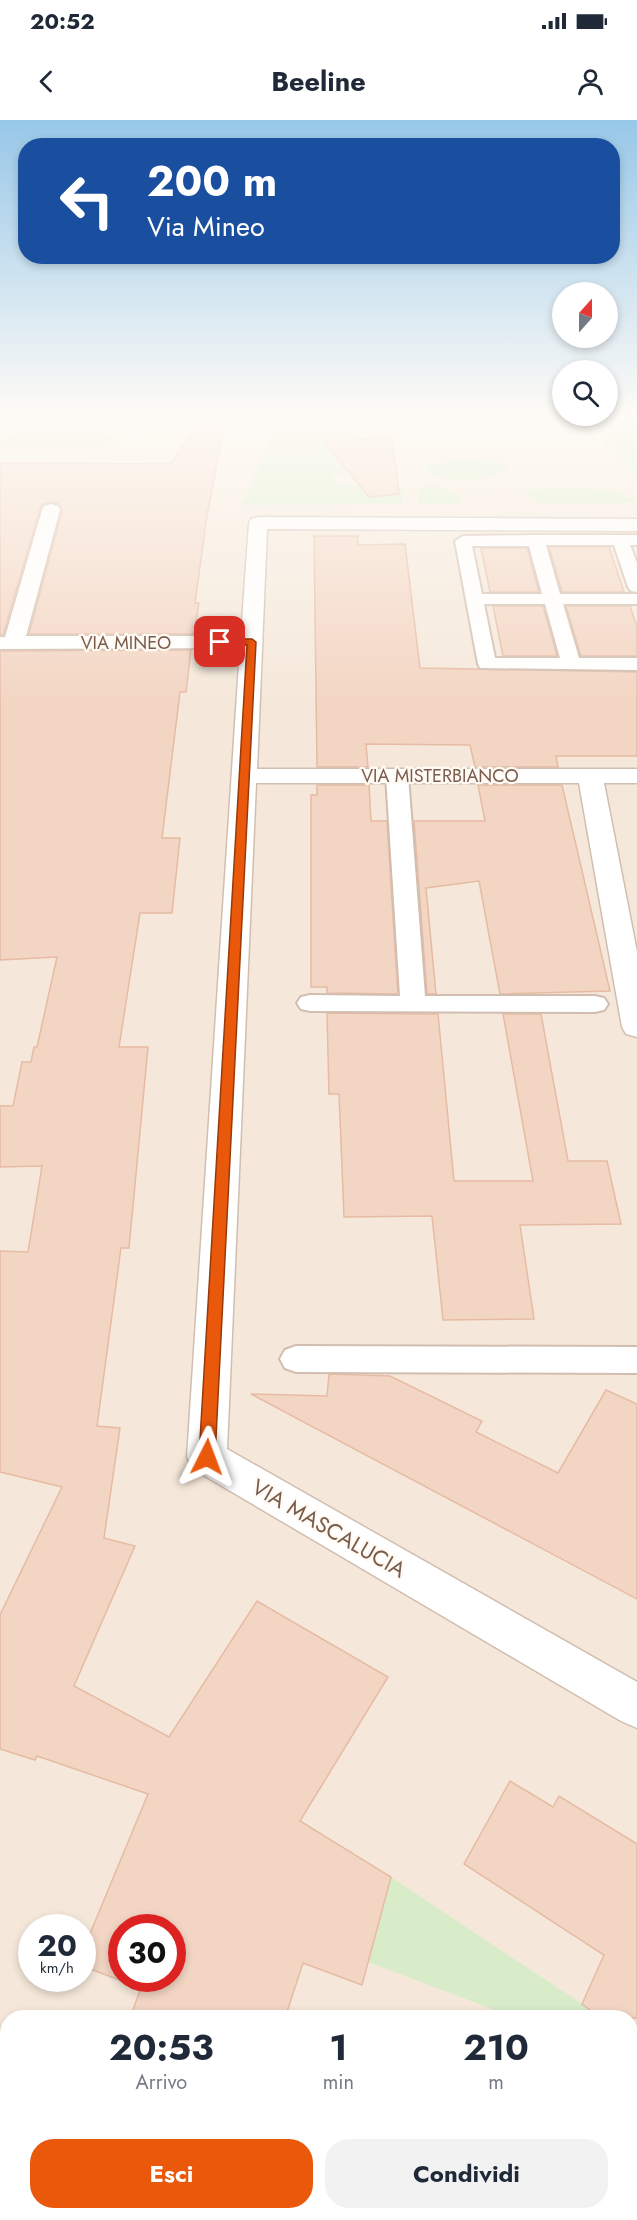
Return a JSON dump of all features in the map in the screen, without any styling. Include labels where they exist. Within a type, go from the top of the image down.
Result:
[{"type":"street","points":[[7,643],[51,510]]},
{"type":"street","name":"VIA MASCALUCIA","points":[[637,525],[258,523],[207,1457],[637,1706]]},
{"type":"street","name":"VIA MINEO","points":[[7,643],[252,642]]},
{"type":"street","name":"VIA MISTERBIANCO","points":[[243,776],[637,776]]},
{"type":"street","points":[[590,776],[637,1027]]},
{"type":"lane","points":[[536,540],[571,664]]},
{"type":"lane","points":[[637,587],[628,540],[463,541],[487,664],[637,664]]},
{"type":"lane","points":[[474,599],[637,599]]},
{"type":"lane","points":[[397,776],[413,1004]]},
{"type":"lane","points":[[310,1004],[595,1004]]},
{"type":"lane","points":[[297,1359],[637,1360]]},
{"type":"shaded area","points":[[0,510],[637,510],[637,2010],[0,2010]]},
{"type":"green space","points":[[391,1877],[590,2010],[495,2010],[368,1962]]},
{"type":"building","points":[[0,510],[40,510],[3,635],[0,635]]},
{"type":"building","points":[[208,510],[195,603],[199,603],[194,634],[29,634],[62,511]]},
{"type":"building","points":[[314,536],[358,536],[358,545],[405,544],[420,668],[637,672],[637,756],[556,756],[558,767],[475,767],[470,745],[366,744],[368,767],[317,767]]},
{"type":"building","points":[[549,547],[609,547],[624,592],[562,592]]},
{"type":"building","points":[[481,548],[527,548],[539,592],[490,592]]},
{"type":"building","points":[[493,606],[543,606],[557,656],[503,656]]},
{"type":"building","points":[[566,606],[630,606],[637,627],[637,656],[581,656]]},
{"type":"building","points":[[191,650],[186,692],[180,692],[162,838],[180,838],[172,913],[140,913],[119,1047],[148,1047],[129,1248],[121,1248],[97,1426],[120,1428],[104,1538],[135,1546],[74,1686],[169,1737],[257,1601],[388,1677],[300,1821],[391,1877],[362,1985],[303,1963],[288,2010],[133,2010],[140,1992],[186,1992],[186,1914],[108,1914],[108,1976],[96,1971],[96,1919],[148,1794],[37,1756],[35,1760],[0,1749],[0,1615],[62,1487],[0,1472],[0,1251],[28,1252],[42,1166],[0,1167],[0,1106],[13,1106],[22,1062],[31,1062],[34,1047],[37,1047],[57,957],[0,960],[0,651]]},
{"type":"building","points":[[317,785],[369,785],[371,821],[387,821],[398,994],[327,993],[327,987],[311,987],[311,795],[317,795]]},
{"type":"building","points":[[478,785],[562,785],[610,991],[500,994],[479,881],[426,888],[436,994],[427,994],[414,821],[485,821]]},
{"type":"building","points":[[327,1013],[438,1014],[454,1181],[533,1181],[503,1014],[541,1014],[568,1161],[607,1161],[621,1224],[520,1225],[534,1319],[443,1320],[432,1216],[344,1217],[339,1094],[329,1094]]},
{"type":"building","points":[[329,1374],[390,1376],[482,1421],[476,1432],[558,1473],[606,1390],[637,1404],[637,1599],[251,1394],[327,1396]]},
{"type":"building","points":[[510,1781],[553,1807],[559,1796],[637,1844],[637,2010],[590,2010],[582,2004],[604,1955],[464,1864]]},
{"type":"route","points":[[207,1457],[252,642],[220,642]]}]
